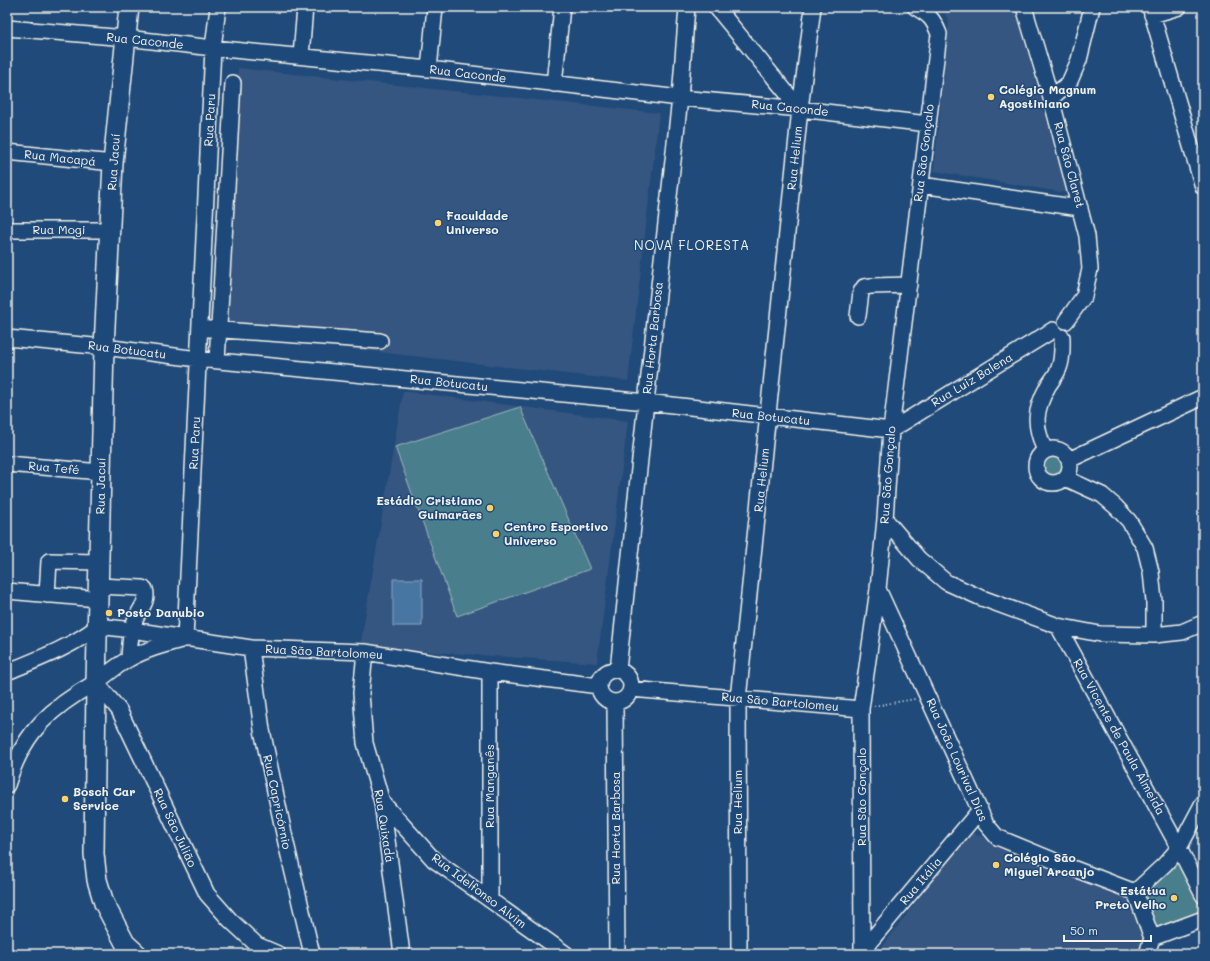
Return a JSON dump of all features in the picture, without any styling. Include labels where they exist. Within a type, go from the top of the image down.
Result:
[{"type":"main road","name":"Rua Jacuí","points":[[129,7],[113,163],[104,347],[96,682],[94,854],[97,880],[104,903],[125,943],[137,954]]},
{"type":"street","name":"Rua Paru","points":[[186,638],[213,48],[218,7]]},
{"type":"street","points":[[301,56],[306,7]]},
{"type":"street","points":[[429,69],[435,7]]},
{"type":"street","points":[[554,84],[562,7]]},
{"type":"street","name":"Rua Horta Barbosa","points":[[618,670],[680,98],[687,7]]},
{"type":"street","points":[[716,7],[800,108]]},
{"type":"street","name":"Rua Helium","points":[[739,954],[738,698],[800,108],[813,7]]},
{"type":"street","name":"Rua São Gonçalo","points":[[862,953],[861,709],[878,589],[885,519],[891,430],[938,34],[935,24],[929,14],[915,7]]},
{"type":"street","name":"Rua São Claret","points":[[1024,7],[1051,98],[1087,236],[1090,269],[1084,296],[1066,321],[1070,326],[1070,331],[1067,335],[1058,334]]},
{"type":"street","points":[[1051,98],[1070,83],[1079,60],[1092,7]]},
{"type":"street","points":[[1178,7],[1151,11],[1203,187]]},
{"type":"street","name":"Rua Caconde","points":[[7,28],[126,38],[429,69],[680,98],[800,108],[928,124]]},
{"type":"street","points":[[217,361],[232,83]]},
{"type":"street","name":"Rua Macapá","points":[[7,152],[113,163]]},
{"type":"street","points":[[921,185],[1080,208]]},
{"type":"street","name":"Rua Mogi","points":[[7,230],[110,230]]},
{"type":"street","points":[[858,316],[861,292],[864,287],[909,285]]},
{"type":"street","points":[[200,328],[380,341]]},
{"type":"street","points":[[1045,451],[1040,439],[1037,410],[1040,400],[1060,368],[1062,346],[1058,334]]},
{"type":"street","name":"Rua Luiz Balena","points":[[891,430],[1058,334]]},
{"type":"street","name":"Rua Botucatu","points":[[7,338],[104,347],[217,361],[646,402],[891,430]]},
{"type":"street","points":[[1069,460],[1203,397]]},
{"type":"street","points":[[1048,449],[1057,449],[1064,453],[1069,460],[1070,470],[1065,478],[1056,482],[1050,482],[1041,478],[1038,474],[1036,464],[1040,454],[1048,449]]},
{"type":"street","name":"Rua Tefé","points":[[7,464],[101,472]]},
{"type":"street","points":[[1065,478],[1102,495],[1116,507],[1129,521],[1145,548],[1152,579],[1154,601],[1154,635]]},
{"type":"street","points":[[885,519],[919,559],[946,582],[979,597],[1058,626],[1100,634],[1154,635],[1182,632],[1203,623]]},
{"type":"street","points":[[47,595],[49,561],[99,562]]},
{"type":"street","points":[[7,591],[47,595],[145,589],[145,601],[132,630],[129,659]]},
{"type":"street","name":"Rua João Lourival Dias","points":[[878,589],[986,824],[997,837],[1135,892]]},
{"type":"street","points":[[7,672],[74,642],[87,635],[98,626]]},
{"type":"street","name":"Rua São Bartolomeu","points":[[98,626],[251,648],[365,652],[490,672],[599,686]]},
{"type":"street","name":"Rua Vicente de Paula Almeida","points":[[1058,626],[1180,848],[1203,895]]},
{"type":"street","points":[[7,785],[14,764],[24,743],[37,726],[66,700],[96,682],[129,659],[157,646],[186,638]]},
{"type":"street","name":"Rua Capricórnio","points":[[251,648],[264,738],[286,843],[312,954]]},
{"type":"street","name":"Rua Quixadá","points":[[365,652],[361,693],[365,743],[382,802],[402,954]]},
{"type":"street","points":[[612,670],[618,670],[627,675],[630,679],[631,689],[630,693],[624,700],[615,703],[606,700],[602,696],[599,686],[602,676],[612,670]]},
{"type":"street","name":"Rua Manganês","points":[[490,672],[490,899]]},
{"type":"street","name":"Rua São Julião","points":[[96,682],[119,710],[207,894],[230,920],[257,945],[278,954]]},
{"type":"street","name":"Rua São Bartolomeu","points":[[631,689],[861,709]]},
{"type":"street","name":"Rua Horta Barbosa","points":[[615,703],[617,954]]},
{"type":"street","name":"Rua Idelfonso Alvim","points":[[382,802],[434,860],[566,954]]},
{"type":"street","points":[[1147,954],[1152,938],[1135,892],[1180,848],[1203,803]]},
{"type":"street","name":"Rua Itália","points":[[862,953],[980,810]]},
{"type":"street","points":[[1152,938],[1203,919]]},
{"type":"path","points":[[861,709],[928,696]]},
{"type":"shaded area","name":"Colégio Magnum Agostiniano","points":[[942,7],[1015,7],[1067,193],[934,171],[949,22]]},
{"type":"shaded area","name":"Faculdade Universo","points":[[238,68],[659,113],[628,381],[223,334]]},
{"type":"shaded area","name":"Centro Esportivo Universo","points":[[403,391],[628,421],[597,663],[360,647]]},
{"type":"shaded area","points":[[393,579],[422,579],[422,626],[393,626]]},
{"type":"shaded area","name":"Colégio São Miguel Arcanjo","points":[[969,831],[1127,898],[1144,942],[1140,954],[877,954]]},
{"type":"green space","name":"Estádio Cristiano Guimarães","points":[[520,407],[590,569],[457,616],[395,447]]},
{"type":"green space","points":[[1053,453],[1062,457],[1066,466],[1062,475],[1053,479],[1044,475],[1040,466],[1044,457]]},
{"type":"green space","points":[[1178,862],[1203,912],[1156,929],[1144,893]]},
{"type":"place","name":"Colégio Magnum Agostiniano","points":[[991,97]]},
{"type":"place","name":"Faculdade Universo","points":[[438,223]]},
{"type":"place","name":"Estádio Cristiano Guimarães","points":[[490,508]]},
{"type":"place","name":"Centro Esportivo Universo","points":[[496,534]]},
{"type":"place","name":"Posto Danubio","points":[[109,613]]},
{"type":"place","name":"Bosch Car Service","points":[[65,799]]},
{"type":"place","name":"Colégio São Miguel Arcanjo","points":[[996,865]]},
{"type":"place","name":"Estátua Preto Velho","points":[[1174,898]]},
{"type":"district","name":"NOVA FLORESTA","points":[[692,245]]}]
